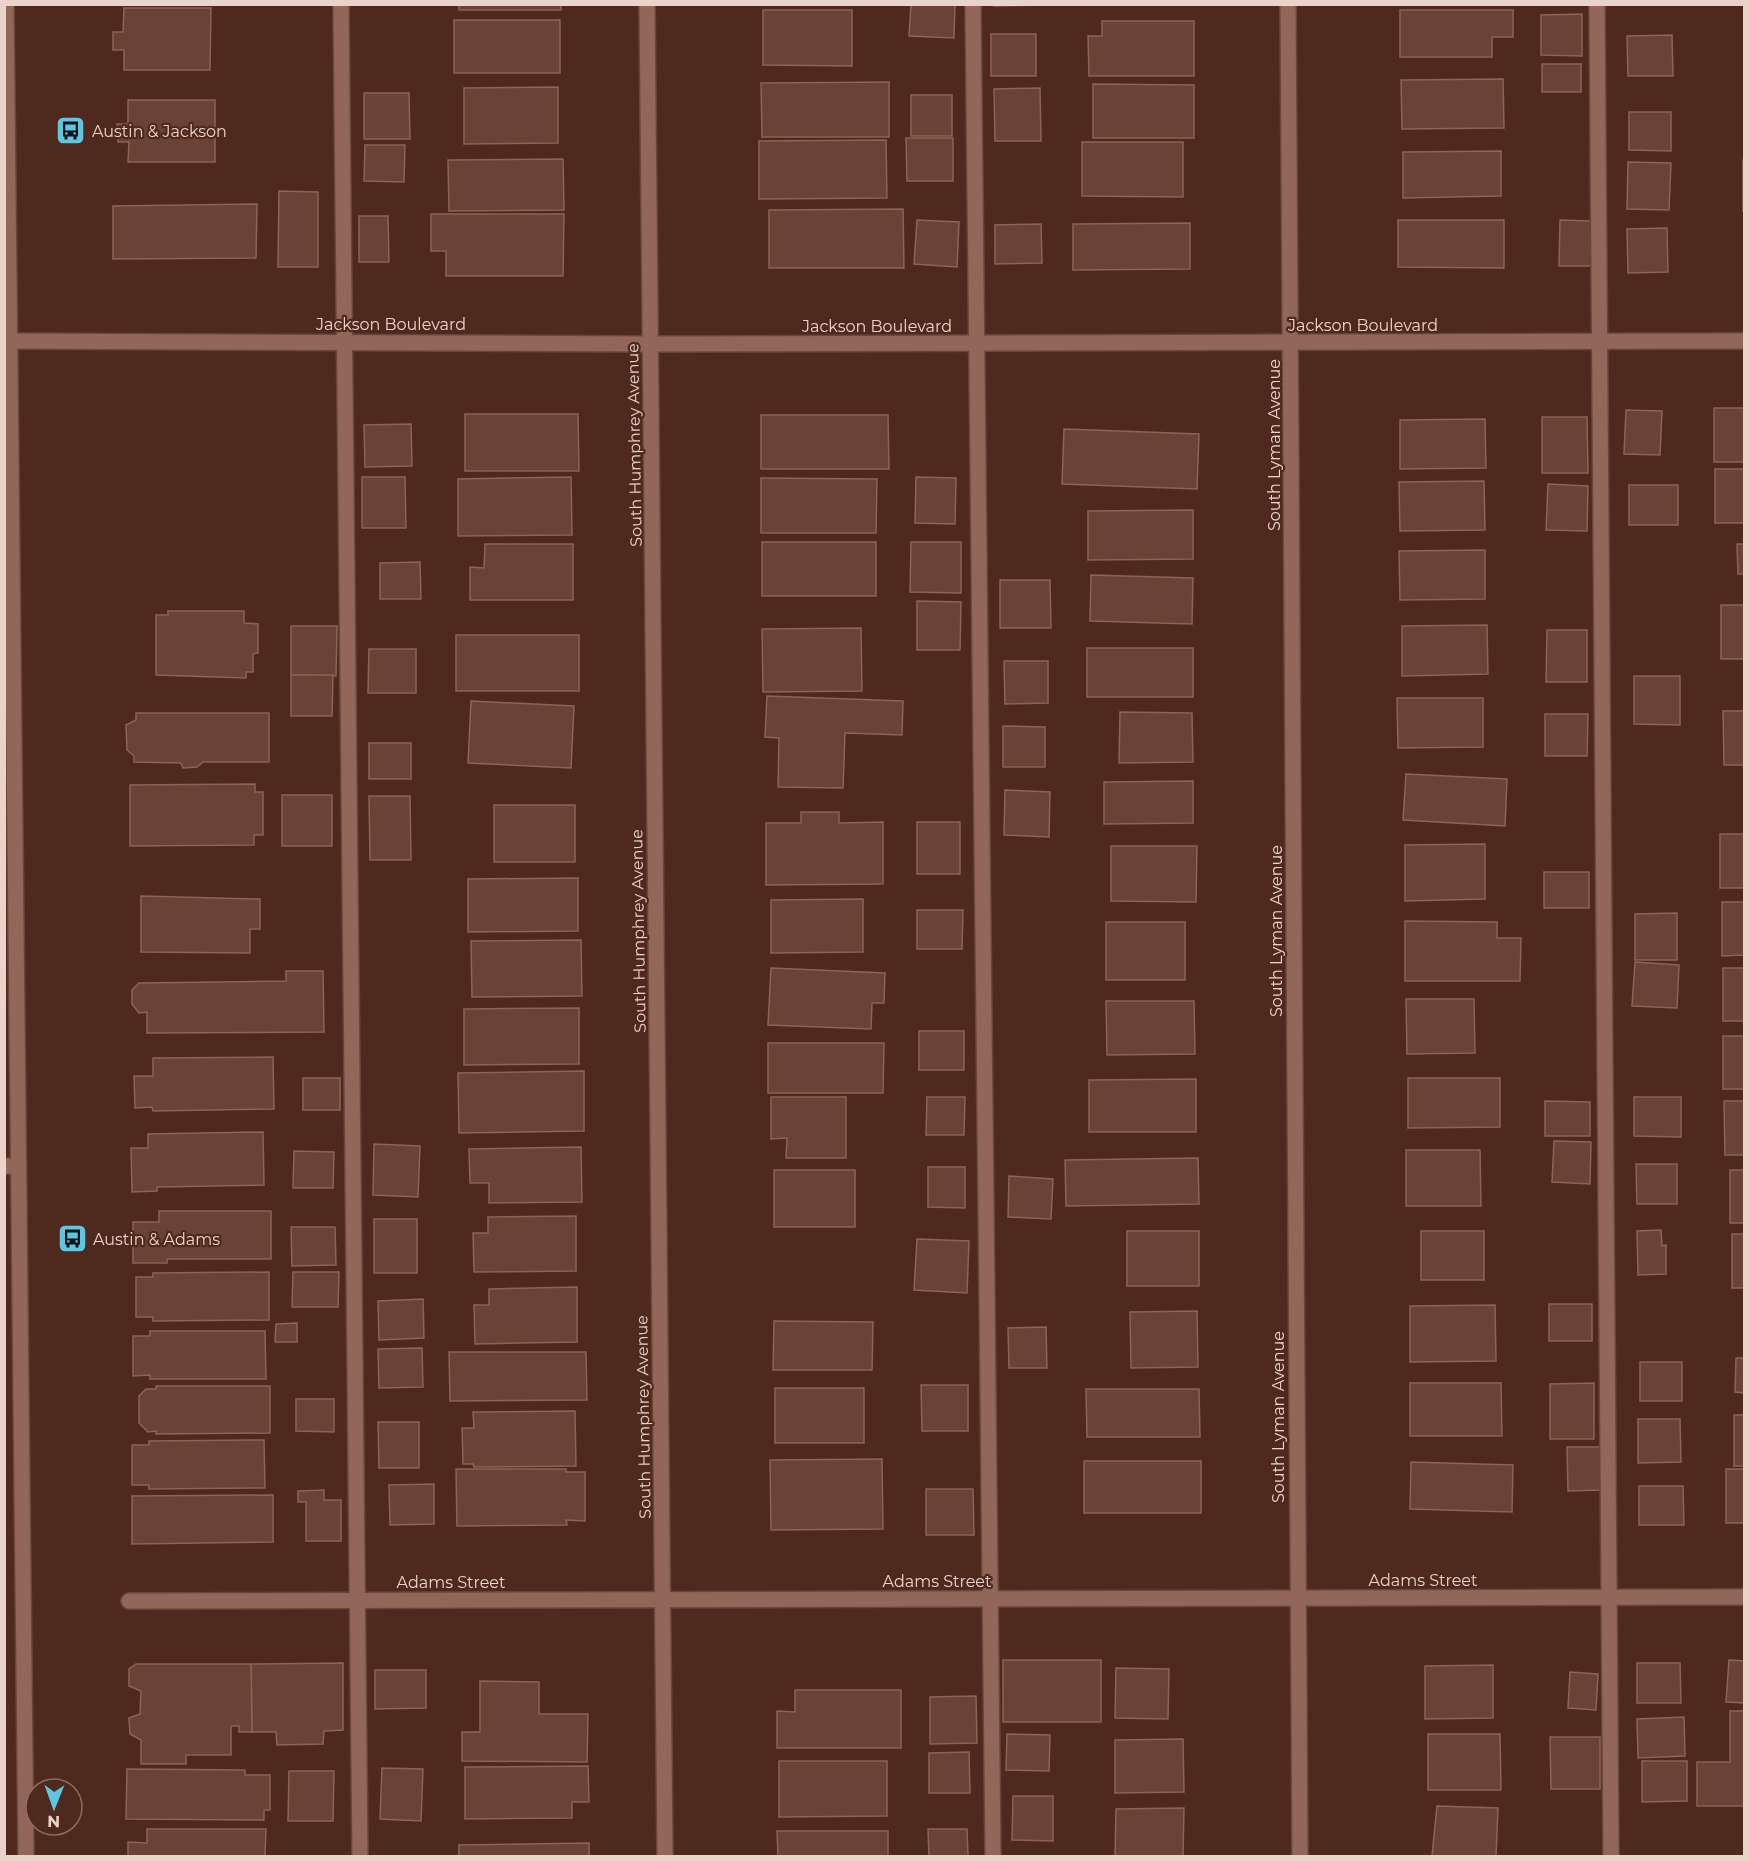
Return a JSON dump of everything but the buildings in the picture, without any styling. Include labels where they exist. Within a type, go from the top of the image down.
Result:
[{"type":"street","points":[[6,4],[11,1166],[26,1857]]},
{"type":"street","points":[[341,4],[360,1857]]},
{"type":"street","name":"South Humphrey Avenue","points":[[647,4],[665,1857]]},
{"type":"street","points":[[974,4],[993,1857]]},
{"type":"street","name":"South Lyman Avenue","points":[[1288,4],[1300,1857]]},
{"type":"street","points":[[1597,4],[1611,1857]]},
{"type":"street","name":"Jackson Boulevard","points":[[7,341],[651,344],[1744,341]]},
{"type":"street","name":"Adams Street","points":[[129,1601],[1744,1597]]},
{"type":"place","name":"Austin & Jackson","points":[[71,131]]},
{"type":"place","name":"Austin & Adams","points":[[72,1239]]}]
